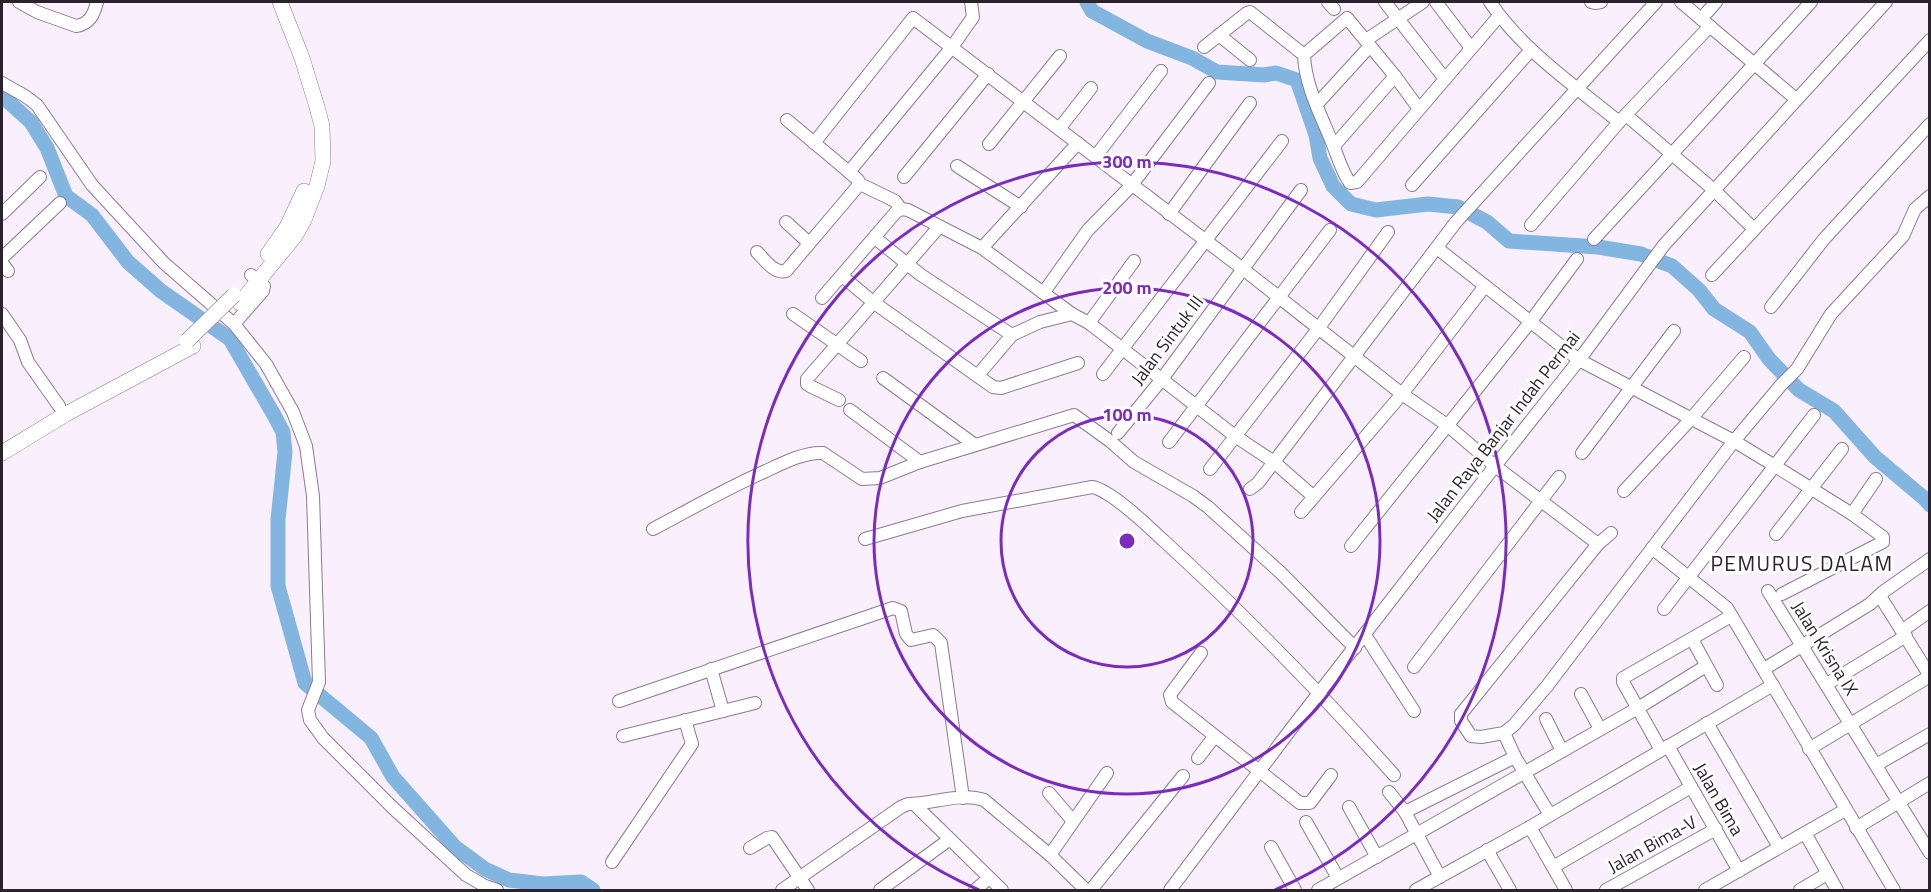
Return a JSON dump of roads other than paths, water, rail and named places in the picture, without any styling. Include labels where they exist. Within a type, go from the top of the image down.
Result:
[{"type":"main road","points":[[272,2],[290,48],[315,131],[316,152],[297,221]]},
{"type":"main road","points":[[2,453],[190,344],[237,299],[255,278],[278,241],[297,221],[317,186],[323,161],[322,126],[302,58],[280,2]]},
{"type":"main road","points":[[2,440],[59,406],[190,344]]},
{"type":"street","points":[[19,2],[37,12],[76,26],[82,25],[94,15],[97,2]]},
{"type":"street","points":[[849,172],[952,47],[973,17],[971,2]]},
{"type":"street","points":[[1385,2],[1445,79]]},
{"type":"street","points":[[1317,104],[1368,43],[1423,2]]},
{"type":"street","points":[[1436,2],[1471,48]]},
{"type":"street","points":[[1490,2],[1531,50],[1578,88],[1671,154],[1754,229]]},
{"type":"street","points":[[1591,2],[1601,2]]},
{"type":"street","points":[[1250,489],[1258,483],[1456,222],[1656,2]]},
{"type":"street","points":[[1681,2],[1796,99]]},
{"type":"street","points":[[1531,225],[1705,22],[1716,2]]},
{"type":"street","points":[[1593,239],[1811,2]]},
{"type":"street","name":"Jalan Raya Banjar Indah Permai","points":[[1170,891],[1291,729],[1580,360],[1664,245],[1886,2]]},
{"type":"street","points":[[1204,47],[1250,12],[1304,56],[1306,71],[1317,104],[1348,180],[1353,183],[1357,182],[1500,16]]},
{"type":"street","points":[[814,143],[913,18],[1243,269],[1402,394],[1447,425],[1495,466],[1542,499],[1598,544]]},
{"type":"street","points":[[1304,56],[1347,18],[1419,109]]},
{"type":"street","points":[[1219,35],[1250,60]]},
{"type":"street","points":[[1712,275],[1929,40]]},
{"type":"street","points":[[1412,185],[1531,50]]},
{"type":"street","points":[[989,144],[1060,56]]},
{"type":"street","points":[[1096,156],[1161,71]]},
{"type":"street","points":[[904,177],[988,74]]},
{"type":"street","points":[[1334,146],[1395,76]]},
{"type":"street","points":[[1044,292],[1089,230],[1131,186],[1209,83]]},
{"type":"street","points":[[2,84],[37,105],[92,185],[164,263],[234,324],[273,373],[299,423],[306,446],[315,527],[318,682],[308,710],[310,720],[323,738],[392,807],[466,874],[497,891]]},
{"type":"street","points":[[1059,129],[1091,88]]},
{"type":"street","points":[[1169,214],[1250,103]]},
{"type":"street","points":[[787,120],[849,172],[858,183],[895,201],[901,208],[982,248],[1072,314],[1089,323],[1235,436],[1274,462],[1314,496]]},
{"type":"street","points":[[1771,307],[1824,238],[1929,124]]},
{"type":"street","points":[[1103,374],[1282,141]]},
{"type":"street","points":[[982,248],[1078,143]]},
{"type":"street","points":[[957,166],[1021,207]]},
{"type":"street","points":[[2,214],[40,177]]},
{"type":"street","points":[[757,252],[776,270],[783,272],[789,268],[856,189],[858,183]]},
{"type":"street","name":"Jalan Sintuk III","points":[[1118,433],[1162,379],[1300,190]]},
{"type":"street","points":[[1611,533],[1598,544],[1461,714],[1461,721],[1471,736],[1504,734],[1547,686],[1734,441],[1797,369],[1830,314],[1903,236],[1915,209],[1929,199]]},
{"type":"street","points":[[2,258],[60,203]]},
{"type":"street","points":[[822,298],[901,208]]},
{"type":"street","points":[[786,222],[810,243]]},
{"type":"street","points":[[839,400],[810,386],[807,382],[836,344],[939,227]]},
{"type":"street","points":[[1169,442],[1330,230]]},
{"type":"street","points":[[1210,469],[1318,329],[1388,232]]},
{"type":"street","points":[[875,238],[906,263],[1012,335]]},
{"type":"street","points":[[1437,248],[1580,360],[1690,420],[1734,441],[1852,514],[1882,536],[1883,542],[1782,594]]},
{"type":"street","points":[[1352,546],[1531,321],[1577,259]]},
{"type":"street","points":[[1089,323],[1134,261]]},
{"type":"street","points":[[842,276],[873,302],[993,387],[1000,388],[1078,363]]},
{"type":"street","points":[[234,324],[263,291],[264,286],[255,278]]},
{"type":"street","points":[[1301,512],[1402,394],[1485,286]]},
{"type":"street","points":[[2,314],[20,340],[28,362],[59,406]]},
{"type":"street","points":[[793,314],[861,361]]},
{"type":"street","points":[[978,375],[1012,335],[1040,322],[1072,314]]},
{"type":"street","points":[[1582,453],[1674,331]]},
{"type":"street","points":[[1624,490],[1690,420],[1744,357]]},
{"type":"street","points":[[883,378],[975,445]]},
{"type":"street","points":[[850,410],[920,462]]},
{"type":"street","points":[[653,529],[734,485],[807,455],[823,453],[862,478],[870,480],[920,462],[1074,415],[1134,462],[1208,507],[1281,573],[1355,648]]},
{"type":"street","points":[[1664,609],[1814,415]]},
{"type":"street","points":[[1776,534],[1842,449]]},
{"type":"street","points":[[1414,667],[1559,477]]},
{"type":"street","points":[[1852,514],[1876,479]]},
{"type":"street","points":[[865,539],[962,511],[1096,488],[1106,493],[1140,520],[1187,562],[1321,693],[1394,775]]},
{"type":"street","points":[[1652,549],[1721,603],[1731,616],[1892,890]]},
{"type":"street","points":[[1764,669],[1880,596],[1929,559]]},
{"type":"street","name":"Jalan Krisna IX","points":[[1768,591],[1929,853]]},
{"type":"street","points":[[1809,749],[1929,676],[1905,633],[1880,596]]},
{"type":"street","points":[[619,701],[893,608],[897,609],[901,611],[907,637],[911,640],[933,635],[941,643],[963,798]]},
{"type":"street","points":[[1827,684],[1905,633],[1929,611]]},
{"type":"street","points":[[1717,685],[1692,639],[1731,616]]},
{"type":"street","points":[[1365,635],[1414,711]]},
{"type":"street","name":"Jalan Bima","points":[[1692,639],[1623,678],[1623,682],[1691,787],[1739,871]]},
{"type":"street","points":[[1201,653],[1172,692],[1170,698],[1172,702],[1300,803],[1310,803],[1331,775]]},
{"type":"street","points":[[1318,891],[1638,708],[1706,666]]},
{"type":"street","points":[[711,669],[723,711]]},
{"type":"street","points":[[1416,891],[1773,685]]},
{"type":"street","points":[[1581,694],[1600,729]]},
{"type":"street","points":[[623,736],[755,703]]},
{"type":"street","points":[[1546,719],[1562,751]]},
{"type":"street","points":[[612,862],[692,744],[685,720]]},
{"type":"street","points":[[1707,723],[1779,847]]},
{"type":"street","points":[[1504,734],[1550,815]]},
{"type":"street","points":[[1876,765],[1929,734]]},
{"type":"street","points":[[1198,758],[1214,737]]},
{"type":"street","points":[[1405,812],[1515,757]]},
{"type":"street","points":[[1050,855],[1107,773]]},
{"type":"street","points":[[1091,891],[1183,776]]},
{"type":"street","points":[[1856,828],[1929,783]]},
{"type":"street","points":[[1553,867],[1691,787]]},
{"type":"street","points":[[1389,792],[1405,812],[1440,877]]},
{"type":"street","points":[[1049,793],[1073,821]]},
{"type":"street","points":[[782,891],[901,807],[978,798],[989,802],[1050,855],[1086,891]]},
{"type":"street","points":[[914,804],[1002,891]]},
{"type":"street","points":[[1349,807],[1377,857]]},
{"type":"street","points":[[1705,891],[1845,810]]},
{"type":"street","points":[[1306,822],[1338,878]]},
{"type":"street","points":[[1530,827],[1566,891]]},
{"type":"street","name":"Jalan Bima-V","points":[[1606,891],[1716,829]]},
{"type":"street","points":[[1805,833],[1837,891]]},
{"type":"street","points":[[750,848],[772,837],[807,891]]},
{"type":"street","points":[[880,891],[950,839]]},
{"type":"street","points":[[1271,847],[1295,891]]},
{"type":"street","points":[[1487,850],[1507,889]]},
{"type":"street","points":[[1800,891],[1827,874]]},
{"type":"street","points":[[975,891],[988,878]]},
{"type":"waterway","points":[[1087,2],[1092,11],[1147,41],[1192,58],[1217,72],[1264,75],[1276,73],[1297,80],[1316,135],[1320,158],[1333,186],[1351,204],[1376,210],[1428,204],[1458,207],[1487,222],[1509,241],[1598,247],[1641,254],[1672,266],[1699,290],[1714,309],[1750,332],[1769,359],[1799,390],[1834,411],[1875,457],[1930,505]]},
{"type":"waterway","points":[[2,96],[31,122],[47,148],[66,196],[92,215],[128,262],[161,291],[230,339],[283,432],[285,452],[278,520],[278,586],[305,683],[371,738],[393,777],[455,847],[485,869],[509,880],[543,884],[581,882],[593,890]]},
{"type":"district","name":"PEMURUS DALAM","points":[[1802,563]]}]
